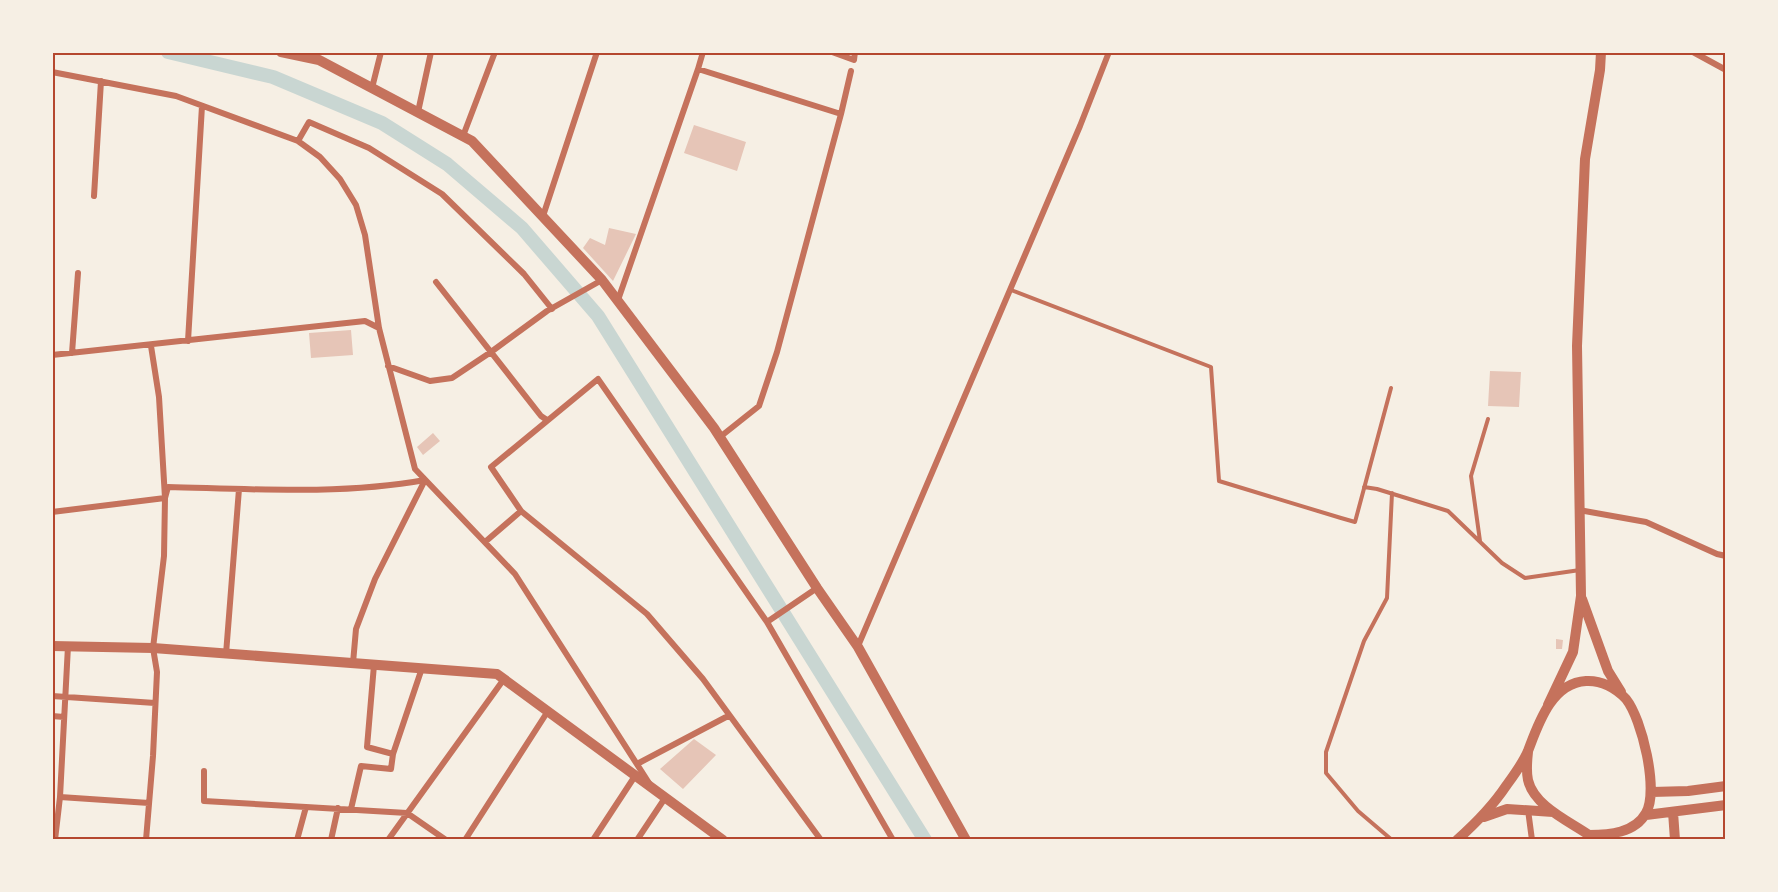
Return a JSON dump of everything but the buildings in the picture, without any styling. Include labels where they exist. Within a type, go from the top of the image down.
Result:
[{"type":"street","points":[[281,52],[319,60],[472,141],[600,281],[720,437],[817,588],[858,647],[966,840]]},
{"type":"street","points":[[372,88],[381,52]]},
{"type":"street","points":[[418,112],[431,52]]},
{"type":"street","points":[[463,136],[495,52]]},
{"type":"street","points":[[542,217],[597,52]]},
{"type":"street","points":[[617,301],[703,52]]},
{"type":"street","points":[[832,52],[854,56]]},
{"type":"street","points":[[858,647],[1109,52]]},
{"type":"street","points":[[1457,840],[1484,816],[1528,752],[1538,721],[1548,705],[1572,652],[1581,596],[1577,346],[1585,170],[1601,52]]},
{"type":"street","points":[[1693,52],[1725,70]]},
{"type":"street","points":[[698,69],[841,114]]},
{"type":"street","points":[[720,437],[759,406],[777,352],[851,71]]},
{"type":"street","points":[[52,72],[176,96],[298,141],[320,157],[340,179],[356,205],[365,235],[379,328],[415,469],[515,574],[654,791]]},
{"type":"street","points":[[94,196],[101,81]]},
{"type":"street","points":[[188,341],[202,106]]},
{"type":"street","points":[[298,141],[309,122],[369,148],[442,194],[524,274],[552,309]]},
{"type":"street","points":[[72,353],[78,273]]},
{"type":"street","points":[[388,366],[430,381],[452,378],[552,309],[600,281]]},
{"type":"street","points":[[436,282],[541,416],[547,420]]},
{"type":"street","points":[[52,355],[365,321],[379,328]]},
{"type":"street","points":[[146,840],[157,672],[153,648],[164,556],[165,498],[159,397],[151,346]]},
{"type":"street","points":[[821,840],[703,679],[647,614],[521,511],[491,467],[598,379],[767,622],[893,840]]},
{"type":"street","points":[[165,498],[168,487],[239,489],[389,487],[425,480]]},
{"type":"street","points":[[353,663],[356,629],[375,579],[425,480]]},
{"type":"street","points":[[226,654],[239,489]]},
{"type":"street","points":[[52,512],[165,498]]},
{"type":"street","points":[[1579,510],[1646,522],[1725,556]]},
{"type":"street","points":[[484,542],[521,511]]},
{"type":"street","points":[[767,622],[817,588]]},
{"type":"street","points":[[1528,752],[1528,782],[1534,794],[1556,813],[1593,838],[1622,832],[1646,815],[1652,792],[1641,733],[1631,706],[1608,671],[1581,596]]},
{"type":"street","points":[[52,646],[153,648],[497,674],[721,839]]},
{"type":"street","points":[[55,840],[55,823],[60,797],[68,646]]},
{"type":"street","points":[[374,665],[367,747],[393,754]]},
{"type":"street","points":[[351,809],[361,766],[391,769],[393,754],[422,668]]},
{"type":"street","points":[[387,840],[504,679]]},
{"type":"street","points":[[1548,705],[1567,687],[1586,681],[1608,685],[1624,697]]},
{"type":"street","points":[[52,696],[155,703]]},
{"type":"street","points":[[465,840],[548,711]]},
{"type":"street","points":[[52,716],[64,717]]},
{"type":"street","points":[[637,764],[728,716]]},
{"type":"street","points":[[204,771],[204,801],[407,813],[446,840]]},
{"type":"street","points":[[593,840],[635,776]]},
{"type":"street","points":[[1652,792],[1689,791],[1725,786]]},
{"type":"street","points":[[60,797],[149,803]]},
{"type":"street","points":[[637,840],[665,798]]},
{"type":"street","points":[[1646,815],[1725,805]]},
{"type":"street","points":[[297,840],[306,807]]},
{"type":"street","points":[[331,840],[338,808]]},
{"type":"street","points":[[1484,816],[1508,809],[1556,813]]},
{"type":"street","points":[[1528,810],[1532,840]]},
{"type":"street","points":[[1673,812],[1675,840]]},
{"type":"lane","points":[[1010,290],[1211,367],[1219,481],[1355,522],[1391,388]]},
{"type":"lane","points":[[1480,542],[1471,476],[1488,419]]},
{"type":"lane","points":[[1364,487],[1392,493],[1448,511],[1502,563],[1525,578],[1580,570]]},
{"type":"lane","points":[[1392,493],[1386,598],[1364,641],[1326,752],[1326,772],[1358,811],[1392,840]]},
{"type":"waterway","points":[[168,52],[273,77],[382,123],[447,164],[522,228],[598,316],[925,840]]}]
